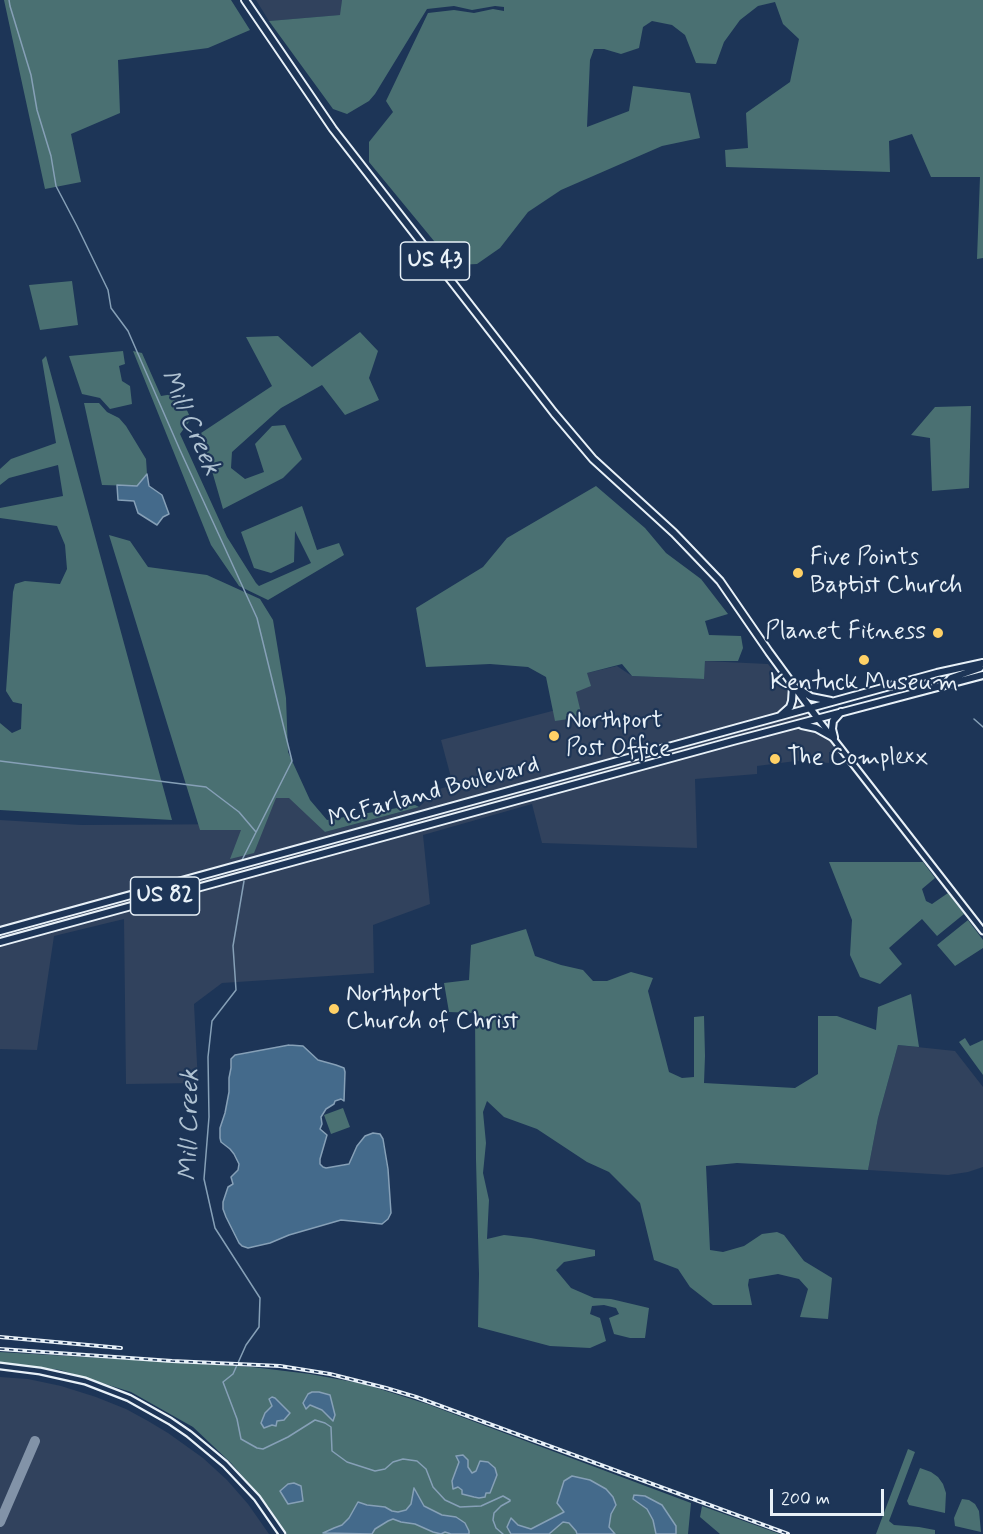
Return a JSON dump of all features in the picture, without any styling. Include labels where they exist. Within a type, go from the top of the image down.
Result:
[{"type":"highway","name":"US 43","points":[[245,0],[333,129],[554,413],[593,459],[674,532],[706,565],[818,719]]},
{"type":"highway","points":[[947,683],[951,678],[980,668],[982,663]]},
{"type":"highway","name":"McFarland Boulevard","points":[[0,931],[937,673],[982,663]]},
{"type":"highway","name":"McFarland Boulevard","points":[[0,942],[983,675]]},
{"type":"highway","name":"US 43","points":[[793,686],[811,697],[834,702]]},
{"type":"highway","points":[[779,717],[790,707],[793,686]]},
{"type":"highway","points":[[834,738],[832,721],[842,712]]},
{"type":"highway","points":[[795,725],[816,728],[834,738]]},
{"type":"main road","points":[[818,719],[983,931]]},
{"type":"main road","points":[[0,1366],[40,1371],[85,1382],[129,1398],[170,1421],[225,1464],[257,1498],[282,1534]]},
{"type":"shaded area","points":[[256,0],[342,0],[341,15],[269,21]]},
{"type":"shaded area","points":[[147,474],[149,486],[162,495],[169,514],[163,517],[157,525],[138,513],[134,501],[118,500],[117,485],[137,486]]},
{"type":"shaded area","points":[[705,661],[768,664],[840,754],[829,752],[829,763],[796,761],[757,766],[757,774],[695,779],[697,848],[542,843],[532,804],[423,835],[430,904],[373,925],[374,973],[222,983],[194,1004],[198,1083],[126,1084],[124,919],[54,936],[37,1050],[0,1049],[0,820],[81,825],[258,824],[275,795],[295,796],[325,832],[419,807],[436,790],[453,785],[441,740],[556,710],[587,673],[617,666],[632,676],[703,679]]},
{"type":"shaded area","points":[[289,1045],[303,1046],[318,1060],[344,1068],[344,1101],[341,1099],[335,1101],[321,1117],[320,1129],[327,1135],[320,1164],[326,1168],[349,1164],[357,1146],[365,1136],[373,1133],[380,1134],[383,1139],[388,1169],[391,1213],[382,1224],[341,1220],[248,1248],[239,1243],[223,1209],[228,1187],[233,1184],[231,1177],[238,1170],[239,1164],[234,1154],[221,1142],[220,1138],[220,1128],[229,1092],[231,1059],[235,1055]]},
{"type":"shaded area","points":[[898,1045],[955,1051],[983,1087],[983,1167],[948,1175],[868,1170],[878,1118]]},
{"type":"shaded area","points":[[0,1377],[28,1379],[61,1386],[126,1409],[148,1421],[203,1458],[227,1480],[248,1504],[269,1534],[0,1534]]},
{"type":"shaded area","points":[[312,1392],[330,1395],[335,1415],[333,1421],[322,1410],[310,1405],[306,1409],[303,1403],[308,1394]]},
{"type":"shaded area","points":[[272,1397],[290,1413],[284,1420],[277,1421],[276,1426],[264,1428],[261,1423],[265,1413],[272,1406],[269,1399]]},
{"type":"shaded area","points":[[463,1455],[468,1460],[468,1467],[472,1473],[476,1471],[480,1461],[488,1462],[495,1468],[497,1475],[490,1493],[486,1493],[485,1497],[462,1494],[462,1490],[458,1487],[453,1489],[452,1481],[459,1462],[456,1456]]},
{"type":"shaded area","points":[[572,1476],[590,1480],[606,1489],[613,1497],[616,1505],[611,1514],[609,1527],[615,1534],[577,1534],[569,1523],[563,1522],[549,1534],[511,1534],[507,1527],[511,1518],[518,1525],[531,1529],[564,1512],[557,1503],[564,1481]]},
{"type":"shaded area","points":[[294,1483],[301,1486],[303,1501],[288,1504],[280,1491],[288,1484]]},
{"type":"shaded area","points":[[414,1488],[424,1506],[442,1515],[456,1517],[465,1523],[469,1534],[445,1532],[441,1534],[393,1519],[375,1529],[372,1534],[323,1533],[342,1525],[358,1502],[398,1512],[406,1510],[411,1504]]},
{"type":"shaded area","points":[[634,1495],[645,1496],[662,1505],[676,1526],[676,1534],[656,1534],[653,1520],[647,1509],[633,1499]]},
{"type":"green space","points":[[4,0],[231,0],[250,30],[208,48],[118,60],[120,113],[71,134],[81,182],[45,189]]},
{"type":"green space","points":[[342,0],[983,0],[983,258],[977,259],[980,177],[931,177],[912,134],[889,141],[890,172],[726,167],[725,150],[748,148],[746,113],[790,82],[799,39],[783,24],[775,2],[758,6],[740,20],[724,42],[716,64],[696,63],[685,35],[672,25],[652,21],[643,27],[639,48],[621,54],[604,49],[594,49],[590,60],[587,127],[629,111],[633,86],[690,93],[700,138],[662,146],[561,190],[528,212],[500,248],[477,264],[457,265],[448,258],[369,162],[369,142],[393,112],[386,101],[428,13],[454,10],[474,13],[493,9],[504,11],[504,7],[495,6],[472,10],[454,6],[427,9],[375,94],[369,101],[347,114],[333,109],[269,21],[340,15]]},
{"type":"green space","points":[[72,281],[78,325],[40,330],[29,285]]},
{"type":"green space","points":[[360,332],[378,351],[369,378],[379,400],[345,415],[322,385],[281,408],[232,452],[231,468],[245,479],[264,472],[255,444],[272,426],[285,425],[302,459],[283,478],[223,509],[201,433],[272,386],[246,337],[278,336],[312,367]]},
{"type":"green space","points":[[123,351],[125,364],[119,366],[122,381],[130,386],[132,404],[110,409],[100,398],[82,394],[69,356]]},
{"type":"green space","points":[[133,351],[142,353],[161,396],[179,393],[191,419],[180,434],[227,537],[259,586],[311,563],[295,531],[294,562],[271,573],[254,568],[241,532],[302,506],[317,550],[339,543],[344,555],[268,600],[239,586],[211,545]]},
{"type":"green space","points":[[46,356],[172,820],[0,810],[0,723],[12,733],[21,729],[22,704],[13,702],[6,691],[15,584],[25,581],[60,584],[67,569],[65,545],[57,526],[0,518],[0,508],[63,496],[58,465],[9,478],[0,485],[0,469],[11,459],[56,443],[42,360]]},
{"type":"green space","points":[[84,403],[99,403],[126,426],[146,459],[147,474],[137,486],[102,485]]},
{"type":"green space","points":[[971,406],[969,488],[932,491],[930,438],[911,435],[935,407]]},
{"type":"green space","points":[[596,486],[645,528],[666,553],[701,579],[728,614],[705,621],[709,635],[741,636],[743,648],[738,661],[705,661],[704,679],[632,676],[622,664],[587,673],[591,686],[576,692],[582,717],[555,721],[546,677],[528,667],[490,664],[426,667],[416,608],[483,567],[507,538]]},
{"type":"green space","points":[[109,535],[130,541],[148,567],[207,575],[260,599],[273,620],[286,698],[288,752],[310,800],[327,820],[415,805],[419,807],[325,832],[289,798],[276,798],[254,853],[230,859],[241,830],[200,830]]},
{"type":"green space","points":[[829,862],[923,862],[935,878],[922,889],[926,901],[932,904],[948,893],[964,914],[937,936],[922,919],[889,948],[902,964],[880,984],[860,977],[850,955],[852,920]]},
{"type":"green space","points":[[968,920],[983,940],[983,948],[955,966],[937,945]]},
{"type":"green space","points":[[526,929],[535,956],[583,970],[593,981],[607,981],[631,972],[653,978],[648,991],[669,1072],[682,1078],[694,1077],[694,1017],[704,1016],[704,1083],[795,1088],[818,1074],[818,1016],[837,1016],[876,1030],[878,1007],[911,994],[919,1047],[898,1045],[878,1118],[868,1170],[737,1163],[706,1166],[710,1250],[723,1252],[744,1246],[762,1234],[777,1232],[784,1235],[804,1261],[832,1278],[828,1319],[800,1317],[808,1289],[799,1279],[778,1274],[749,1279],[752,1305],[713,1305],[690,1287],[678,1269],[654,1260],[640,1203],[609,1172],[587,1162],[537,1129],[504,1117],[487,1101],[483,1112],[486,1143],[483,1173],[489,1200],[487,1239],[504,1235],[595,1250],[595,1256],[564,1262],[556,1270],[571,1288],[594,1298],[611,1299],[649,1308],[645,1338],[630,1338],[614,1334],[609,1318],[619,1314],[616,1308],[604,1305],[592,1306],[590,1314],[600,1318],[606,1341],[590,1348],[550,1346],[478,1327],[475,1013],[449,1012],[444,983],[469,980],[471,945]]},
{"type":"green space","points":[[965,1038],[970,1046],[983,1040],[983,1075],[959,1042]]},
{"type":"green space","points":[[343,1108],[350,1127],[331,1134],[324,1115]]},
{"type":"green space","points":[[0,1352],[252,1367],[364,1384],[427,1404],[691,1503],[688,1534],[287,1534],[268,1506],[231,1463],[193,1427],[131,1392],[60,1370],[0,1363]]},
{"type":"green space","points":[[908,1449],[915,1452],[889,1521],[894,1525],[935,1530],[935,1534],[876,1534]]},
{"type":"green space","points":[[920,1468],[931,1472],[943,1484],[946,1493],[945,1513],[909,1505],[907,1501]]},
{"type":"green space","points":[[962,1499],[975,1504],[979,1511],[981,1532],[955,1526],[954,1518]]},
{"type":"green space","points":[[702,1506],[780,1534],[720,1534],[700,1517]]},
{"type":"waterway","name":"Mill Creek","points":[[9,0],[31,75],[37,110],[51,156],[56,186],[108,290],[111,308],[128,331],[257,618],[292,761],[242,860]]},
{"type":"waterway","points":[[974,719],[983,727]]},
{"type":"waterway","points":[[0,761],[206,787],[239,812],[256,832]]},
{"type":"waterway","name":"Mill Creek","points":[[244,881],[233,946],[236,990],[212,1021],[208,1057],[209,1117],[204,1179],[215,1228],[260,1298],[259,1327],[246,1345],[233,1374],[223,1382],[237,1419],[241,1439],[263,1449],[315,1420],[325,1423],[331,1427],[332,1451],[347,1462],[375,1471],[385,1469],[393,1462],[403,1459],[417,1461],[426,1469],[433,1487],[445,1500],[460,1507],[481,1506],[503,1496],[510,1500],[494,1513],[493,1520],[496,1528],[503,1534]]},
{"type":"taxiway","points":[[0,1522],[35,1441]]},
{"type":"railway","points":[[0,1337],[121,1348]]},
{"type":"railway","points":[[0,1349],[280,1366],[330,1374],[416,1397],[788,1534]]},
{"type":"place","name":"Five Points Baptist Church","points":[[798,573]]},
{"type":"place","name":"Planet Fitness","points":[[938,633]]},
{"type":"place","name":"Kentuck Museum","points":[[864,660]]},
{"type":"place","name":"Northport Post Office","points":[[554,736]]},
{"type":"place","name":"The Complexx","points":[[775,759]]},
{"type":"place","name":"Northport Church of Christ","points":[[334,1009]]}]
